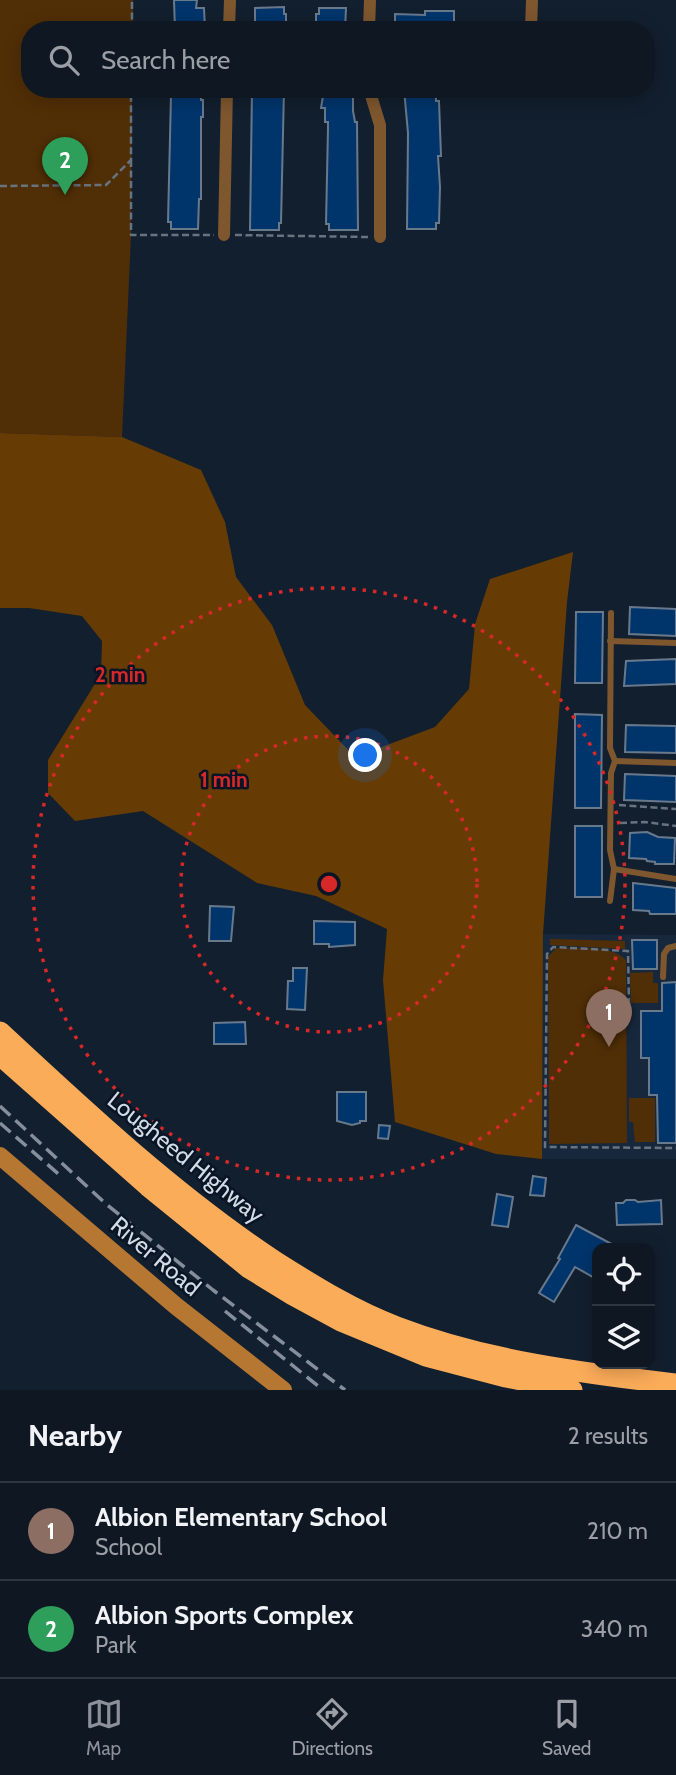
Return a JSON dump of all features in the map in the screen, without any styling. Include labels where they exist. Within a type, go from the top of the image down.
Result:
[{"type":"highway","name":"Lougheed Highway","points":[[0,1032],[196,1206],[318,1289],[395,1326],[464,1349],[572,1371],[676,1384]]},
{"type":"highway","name":"Lougheed Highway","points":[[0,1055],[148,1186],[249,1268],[293,1294],[341,1321],[426,1356],[506,1377],[572,1390]]},
{"type":"street","points":[[229,21],[230,0]]},
{"type":"street","points":[[369,21],[370,0]]},
{"type":"street","points":[[531,21],[532,0]]},
{"type":"street","points":[[224,235],[227,98]]},
{"type":"street","points":[[372,98],[380,125],[380,237]]},
{"type":"street","name":"River Road","points":[[0,1156],[176,1306],[279,1389]]},
{"type":"lane","points":[[610,901],[614,869],[610,850],[611,773],[615,761],[610,748],[611,613]]},
{"type":"lane","points":[[610,641],[676,643]]},
{"type":"lane","points":[[615,761],[676,763]]},
{"type":"lane","points":[[614,869],[676,879]]},
{"type":"lane","points":[[663,977],[664,954],[668,948],[676,946]]},
{"type":"path","points":[[132,0],[132,21]]},
{"type":"path","points":[[131,98],[131,235],[201,235]]},
{"type":"path","points":[[0,186],[106,185],[131,160]]},
{"type":"path","points":[[246,235],[357,236]]},
{"type":"path","points":[[617,814],[617,805],[676,809]]},
{"type":"path","points":[[617,822],[676,826]]},
{"type":"path","points":[[628,1005],[628,951],[553,947],[547,954],[545,1147],[676,1148]]},
{"type":"shaded area","points":[[0,0],[133,0],[133,21],[21,21],[21,98],[132,98],[131,235],[122,437],[0,433]]},
{"type":"shaded area","points":[[0,433],[122,437],[201,470],[225,522],[236,577],[272,625],[305,705],[355,757],[435,727],[469,689],[475,624],[490,579],[573,552],[543,934],[542,1159],[496,1154],[395,1122],[383,980],[387,929],[316,896],[257,883],[143,811],[75,821],[48,793],[48,760],[101,674],[102,641],[82,616],[29,608],[0,608]]},
{"type":"shaded area","points":[[543,934],[676,935],[676,1159],[542,1159]]},
{"type":"shaded area","points":[[550,939],[625,941],[625,949],[550,945]]},
{"type":"shaded area","points":[[556,948],[602,949],[626,960],[627,1143],[549,1144],[548,957]]},
{"type":"shaded area","points":[[653,972],[653,983],[658,983],[658,1003],[631,1003],[630,973]]},
{"type":"shaded area","points":[[629,1098],[655,1098],[655,1142],[635,1142],[633,1122],[629,1122]]},
{"type":"building","points":[[174,0],[197,0],[196,8],[204,8],[205,21],[175,21]]},
{"type":"building","points":[[284,7],[286,21],[255,21],[255,8]]},
{"type":"building","points":[[319,8],[346,8],[345,21],[316,21],[316,14],[319,14]]},
{"type":"building","points":[[425,11],[454,11],[454,21],[395,21],[395,14],[425,15]]},
{"type":"building","points":[[171,98],[201,98],[203,117],[198,229],[171,229],[171,222],[168,222]]},
{"type":"building","points":[[252,98],[284,98],[281,223],[279,230],[250,230]]},
{"type":"building","points":[[323,98],[353,98],[353,111],[357,122],[358,230],[329,230],[329,224],[326,224],[328,122],[325,122],[325,108],[321,108]]},
{"type":"building","points":[[405,98],[436,98],[436,101],[439,101],[441,156],[438,156],[440,187],[439,223],[436,223],[436,229],[407,229],[408,133]]},
{"type":"building","points":[[630,607],[676,609],[676,636],[629,634]]},
{"type":"building","points":[[576,612],[603,612],[602,683],[575,683]]},
{"type":"building","points":[[676,659],[676,684],[624,686],[626,661]]},
{"type":"building","points":[[575,714],[602,715],[601,808],[575,808]]},
{"type":"building","points":[[626,725],[676,726],[676,753],[625,752]]},
{"type":"building","points":[[625,774],[676,776],[676,802],[624,800]]},
{"type":"building","points":[[575,826],[602,826],[602,897],[575,897]]},
{"type":"building","points":[[647,832],[658,837],[675,838],[674,864],[655,864],[646,859],[629,858],[630,833]]},
{"type":"building","points":[[633,883],[676,888],[676,914],[650,914],[649,911],[633,910]]},
{"type":"building","points":[[210,906],[234,907],[231,941],[209,941]]},
{"type":"building","points":[[314,921],[355,922],[355,945],[329,947],[329,944],[314,944]]},
{"type":"building","points":[[632,940],[657,940],[657,969],[633,969]]},
{"type":"building","points":[[293,968],[307,968],[305,1010],[287,1009],[288,981],[293,981]]},
{"type":"building","points":[[676,982],[676,1143],[658,1143],[657,1095],[649,1095],[649,1058],[641,1058],[641,1011],[662,1011],[662,983]]},
{"type":"building","points":[[245,1022],[246,1044],[214,1044],[214,1023]]},
{"type":"building","points":[[337,1092],[366,1092],[366,1121],[352,1125],[337,1121]]},
{"type":"building","points":[[379,1125],[390,1126],[388,1139],[378,1138]]},
{"type":"building","points":[[533,1176],[546,1178],[544,1196],[530,1195]]},
{"type":"building","points":[[497,1194],[513,1197],[508,1227],[492,1225]]},
{"type":"building","points":[[626,1200],[661,1200],[662,1224],[617,1225],[616,1203]]},
{"type":"building","points":[[576,1225],[610,1243],[592,1243],[592,1276],[575,1267],[554,1302],[539,1293],[560,1259],[558,1258]]},
{"type":"railway","points":[[0,1106],[106,1204],[213,1290],[345,1390]]},
{"type":"railway","points":[[0,1123],[63,1178]]},
{"type":"railway","points":[[225,1311],[323,1390]]},
{"type":"place","name":"Albion Sports Complex","points":[[65,195]]},
{"type":"place","name":"Albion Elementary School","points":[[609,1047]]}]
